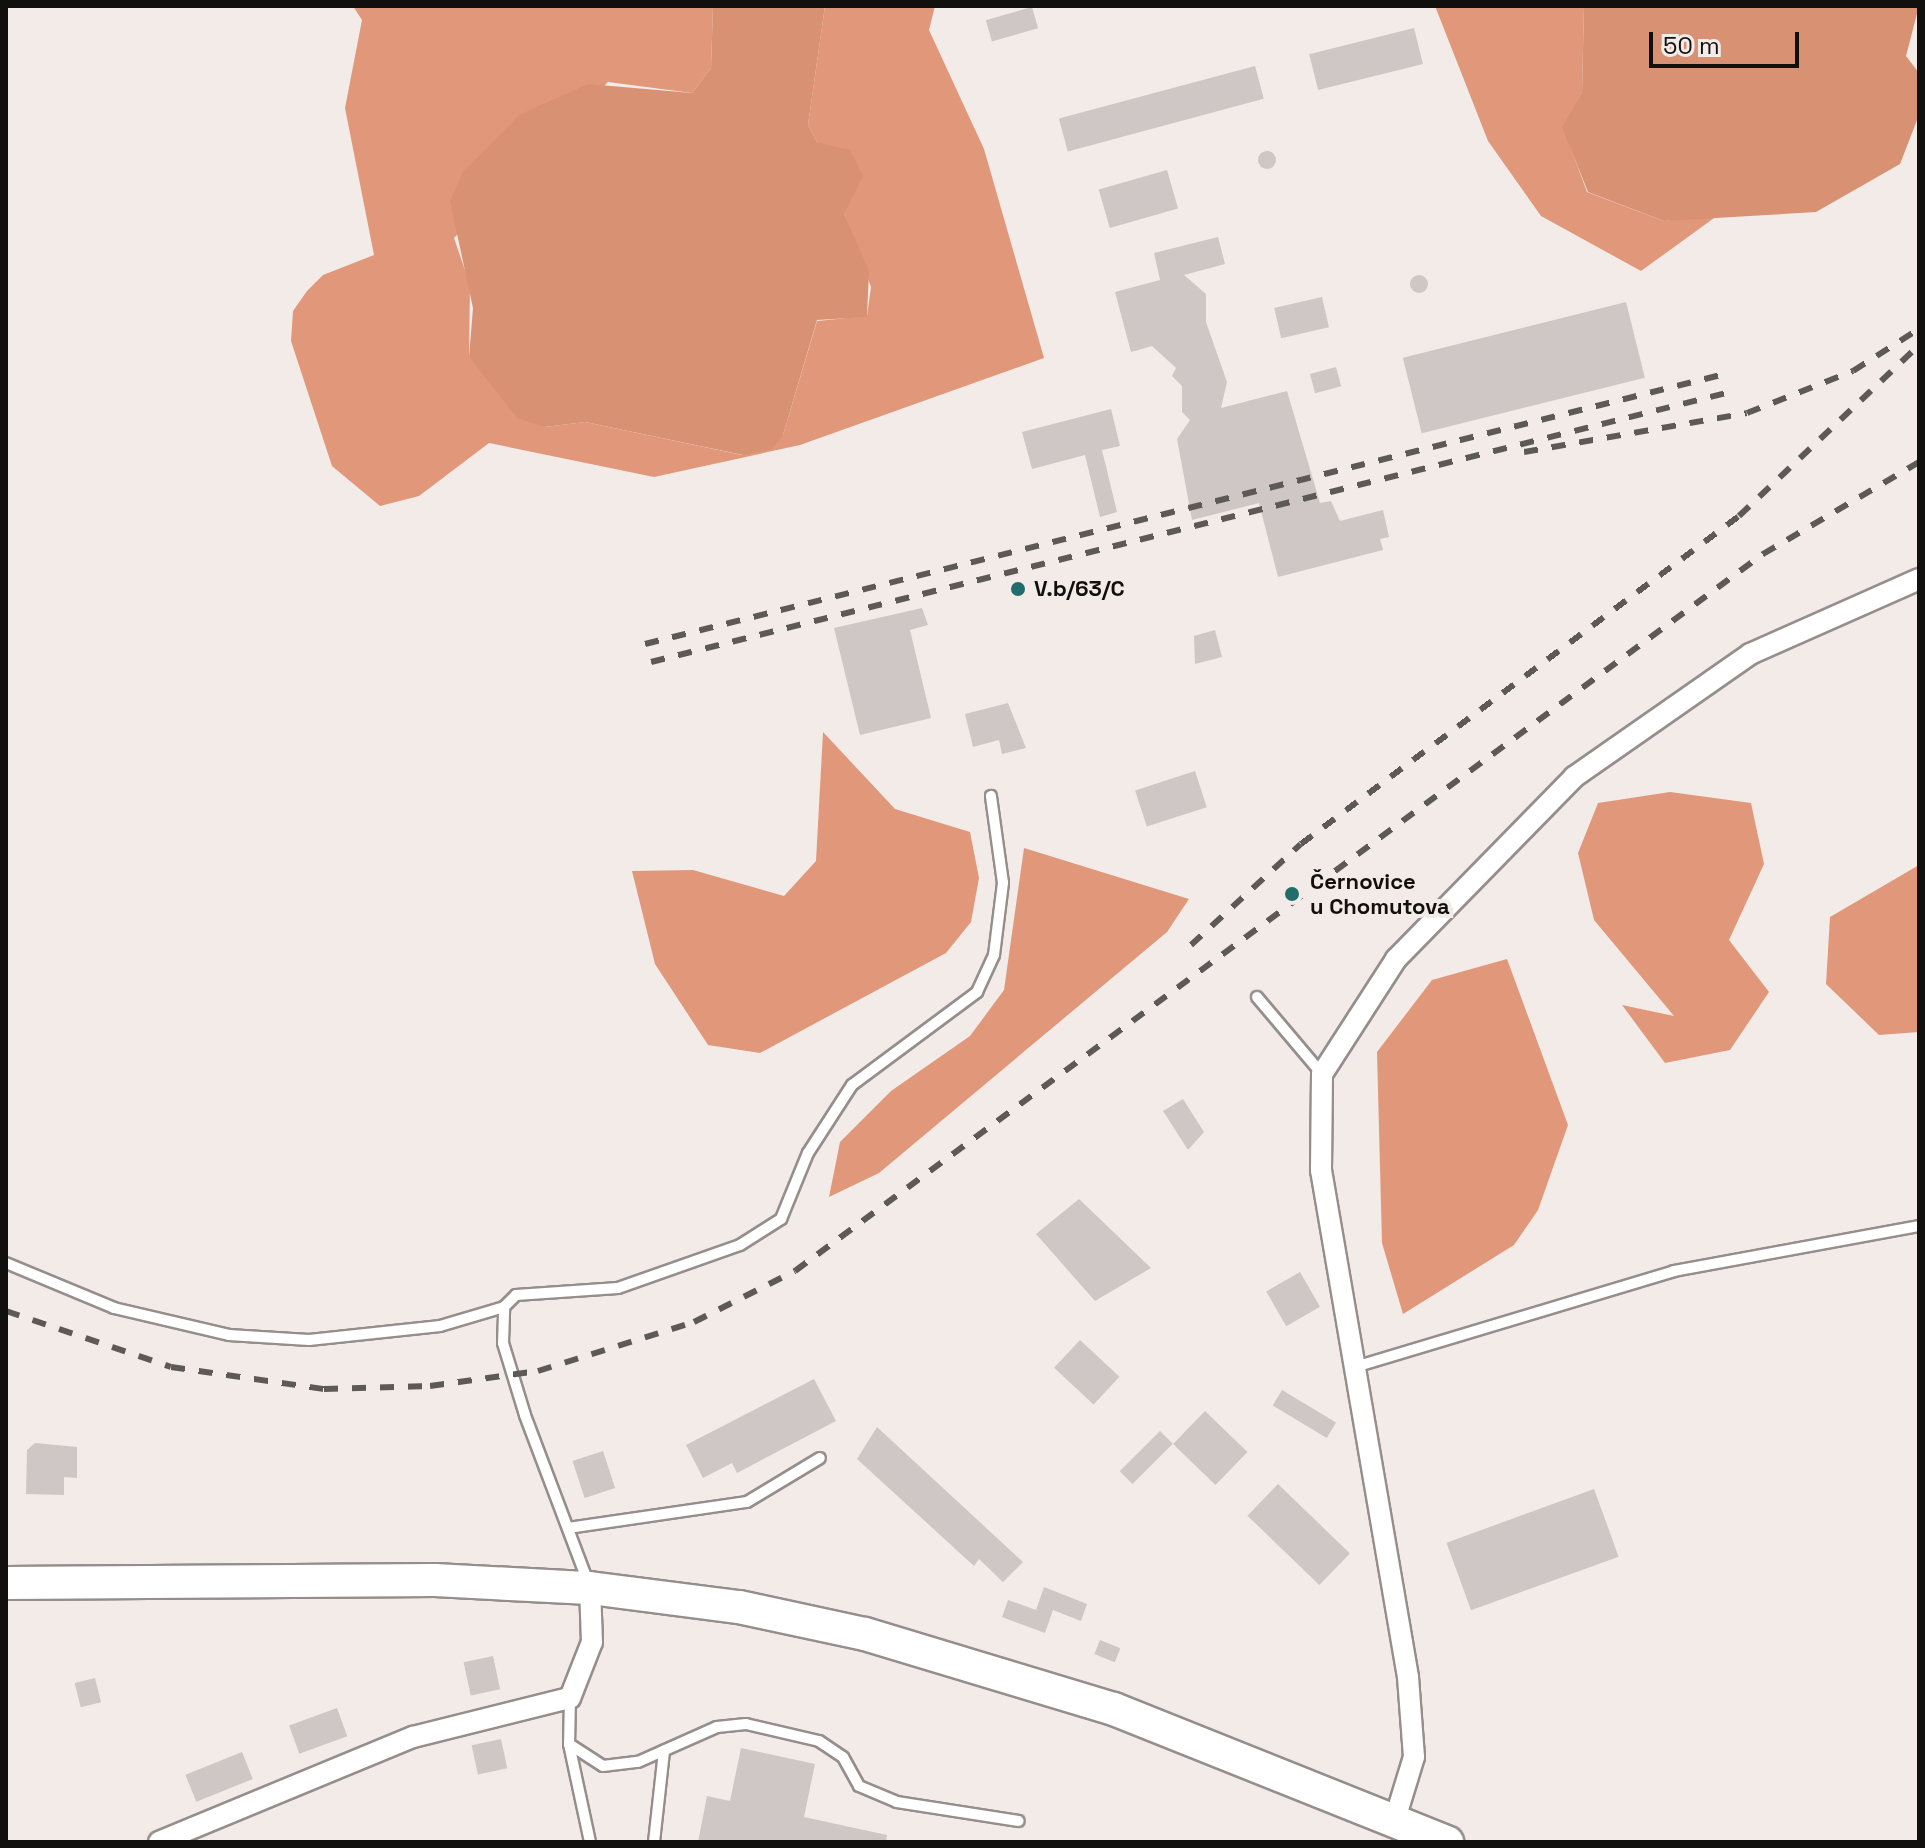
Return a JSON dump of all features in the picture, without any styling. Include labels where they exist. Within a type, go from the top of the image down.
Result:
[{"type":"main road","points":[[6,1583],[435,1580],[590,1588],[739,1607],[988,1669],[1183,1733],[1447,1842]]},
{"type":"street","points":[[1395,1819],[1414,1757],[1408,1677],[1358,1366],[1321,1170],[1322,1074],[1396,959],[1574,777],[1750,654],[1919,579]]},
{"type":"street","points":[[159,1842],[413,1737],[570,1698],[592,1642],[590,1588]]},
{"type":"lane","points":[[6,1263],[114,1308],[229,1335],[309,1340],[440,1326],[504,1307],[516,1295],[618,1288],[740,1245],[781,1219],[808,1153],[852,1085],[977,992],[994,955],[1003,883],[991,796]]},
{"type":"lane","points":[[1257,997],[1322,1074]]},
{"type":"lane","points":[[1358,1366],[1674,1271],[1919,1226]]},
{"type":"lane","points":[[504,1307],[503,1343],[590,1588]]},
{"type":"lane","points":[[568,1528],[747,1502],[820,1458]]},
{"type":"lane","points":[[570,1698],[569,1744],[590,1842]]},
{"type":"lane","points":[[569,1744],[603,1766],[664,1751],[717,1727],[746,1724],[819,1741],[843,1757],[859,1786],[897,1802],[1019,1821]]},
{"type":"lane","points":[[654,1842],[664,1751]]},
{"type":"shaded area","points":[[353,6],[713,6],[711,68],[692,93],[608,82],[454,238],[470,285],[469,357],[545,427],[585,422],[742,455],[783,435],[817,321],[867,316],[871,287],[844,214],[848,195],[832,149],[817,142],[808,125],[825,6],[935,6],[929,30],[984,149],[1044,358],[800,445],[654,477],[489,443],[419,496],[380,506],[332,466],[291,341],[293,311],[307,291],[323,275],[374,255],[345,108],[362,20]]},
{"type":"shaded area","points":[[713,6],[825,6],[808,125],[817,142],[850,150],[863,176],[844,214],[869,271],[867,317],[817,320],[783,435],[772,449],[743,455],[585,422],[545,427],[517,418],[469,357],[473,308],[450,201],[463,172],[519,115],[588,84],[692,93],[711,68]]},
{"type":"shaded area","points":[[1435,6],[1584,6],[1582,92],[1563,127],[1587,192],[1664,221],[1721,213],[1641,271],[1541,216],[1488,141]]},
{"type":"shaded area","points":[[1584,6],[1919,6],[1906,56],[1919,73],[1919,115],[1900,164],[1816,212],[1664,221],[1588,192],[1562,127],[1582,92]]},
{"type":"shaded area","points":[[823,732],[895,809],[970,832],[979,878],[971,922],[946,953],[760,1053],[708,1045],[655,964],[632,871],[693,870],[784,896],[816,861]]},
{"type":"shaded area","points":[[1670,792],[1751,803],[1764,864],[1729,940],[1769,992],[1730,1050],[1665,1063],[1622,1005],[1674,1016],[1594,920],[1578,853],[1598,803]]},
{"type":"shaded area","points":[[1024,848],[1189,899],[1167,932],[879,1173],[829,1197],[840,1142],[891,1091],[970,1036],[1004,990]]},
{"type":"shaded area","points":[[1919,865],[1919,1032],[1879,1035],[1826,984],[1830,917]]},
{"type":"shaded area","points":[[1507,959],[1568,1125],[1538,1210],[1514,1245],[1403,1314],[1382,1243],[1377,1052],[1432,980]]},
{"type":"building","points":[[1032,7],[1038,28],[992,41],[986,20]]},
{"type":"building","points":[[1414,28],[1423,64],[1318,90],[1309,54]]},
{"type":"building","points":[[1255,66],[1264,99],[1068,151],[1059,119]]},
{"type":"building","points":[[1267,151],[1276,160],[1267,169],[1258,160]]},
{"type":"building","points":[[1167,170],[1178,208],[1110,228],[1099,190]]},
{"type":"building","points":[[1218,237],[1225,264],[1184,275],[1206,294],[1206,322],[1227,382],[1221,408],[1287,391],[1320,503],[1331,501],[1340,521],[1383,510],[1389,537],[1380,539],[1383,550],[1278,577],[1259,503],[1192,520],[1177,439],[1190,420],[1182,412],[1182,386],[1172,376],[1176,368],[1152,346],[1131,352],[1115,292],[1160,280],[1154,253]]},
{"type":"building","points":[[1415,275],[1423,275],[1428,284],[1426,291],[1415,293],[1410,288],[1410,280]]},
{"type":"building","points":[[1322,297],[1329,327],[1281,338],[1274,308]]},
{"type":"building","points":[[1626,302],[1645,378],[1422,433],[1403,358]]},
{"type":"building","points":[[1336,367],[1341,386],[1315,393],[1310,374]]},
{"type":"building","points":[[1111,409],[1120,446],[1102,450],[1117,512],[1100,517],[1085,455],[1032,469],[1022,432]]},
{"type":"building","points":[[922,608],[928,625],[910,630],[931,718],[860,735],[834,628]]},
{"type":"building","points":[[1215,630],[1222,657],[1195,664],[1194,636]]},
{"type":"building","points":[[1008,703],[1026,748],[1002,754],[999,740],[973,747],[965,714]]},
{"type":"building","points":[[1195,771],[1207,807],[1147,827],[1135,790]]},
{"type":"building","points":[[1183,1099],[1204,1132],[1188,1150],[1163,1111]]},
{"type":"building","points":[[1079,1199],[1151,1268],[1095,1301],[1036,1234]]},
{"type":"building","points":[[1300,1272],[1320,1307],[1286,1326],[1266,1292]]},
{"type":"building","points":[[1080,1340],[1119,1377],[1094,1405],[1054,1368]]},
{"type":"building","points":[[814,1379],[836,1421],[737,1473],[732,1463],[703,1478],[686,1445]]},
{"type":"building","points":[[1282,1390],[1336,1422],[1327,1438],[1273,1405]]},
{"type":"building","points":[[1205,1411],[1247,1452],[1215,1485],[1173,1444]]},
{"type":"building","points":[[877,1427],[1023,1562],[1003,1582],[979,1559],[974,1566],[857,1459]]},
{"type":"building","points":[[1160,1431],[1173,1444],[1132,1484],[1120,1471]]},
{"type":"building","points":[[35,1443],[77,1447],[77,1478],[64,1477],[64,1495],[26,1494],[27,1450]]},
{"type":"building","points":[[603,1451],[615,1488],[585,1498],[573,1461]]},
{"type":"building","points":[[1278,1484],[1350,1553],[1319,1585],[1247,1516]]},
{"type":"building","points":[[1594,1489],[1619,1557],[1471,1610],[1446,1543]]},
{"type":"building","points":[[1044,1587],[1087,1604],[1081,1621],[1053,1610],[1045,1633],[1002,1617],[1008,1600],[1036,1610]]},
{"type":"building","points":[[1100,1640],[1120,1648],[1115,1662],[1094,1654]]},
{"type":"building","points":[[493,1656],[500,1689],[471,1695],[464,1662]]},
{"type":"building","points":[[95,1678],[101,1702],[81,1707],[75,1683]]},
{"type":"building","points":[[337,1708],[347,1736],[299,1754],[289,1725]]},
{"type":"building","points":[[501,1739],[507,1768],[478,1775],[472,1745]]},
{"type":"building","points":[[741,1748],[815,1764],[804,1817],[887,1835],[886,1842],[698,1842],[707,1796],[730,1801]]},
{"type":"building","points":[[242,1752],[253,1779],[196,1802],[185,1775]]},
{"type":"railway","points":[[1524,452],[1747,413],[1853,371],[1919,329]]},
{"type":"railway","points":[[1191,945],[1301,844],[1739,516],[1919,345]]},
{"type":"railway","points":[[645,644],[1725,374]]},
{"type":"railway","points":[[651,662],[1730,392]]},
{"type":"railway","points":[[6,1311],[171,1367],[324,1389],[430,1386],[538,1371],[694,1322],[795,1271],[1763,554],[1919,462]]},
{"type":"place","name":"V.b/63/C","points":[[1018,589]]},
{"type":"place","name":"Černovice u Chomutova","points":[[1292,894]]}]
